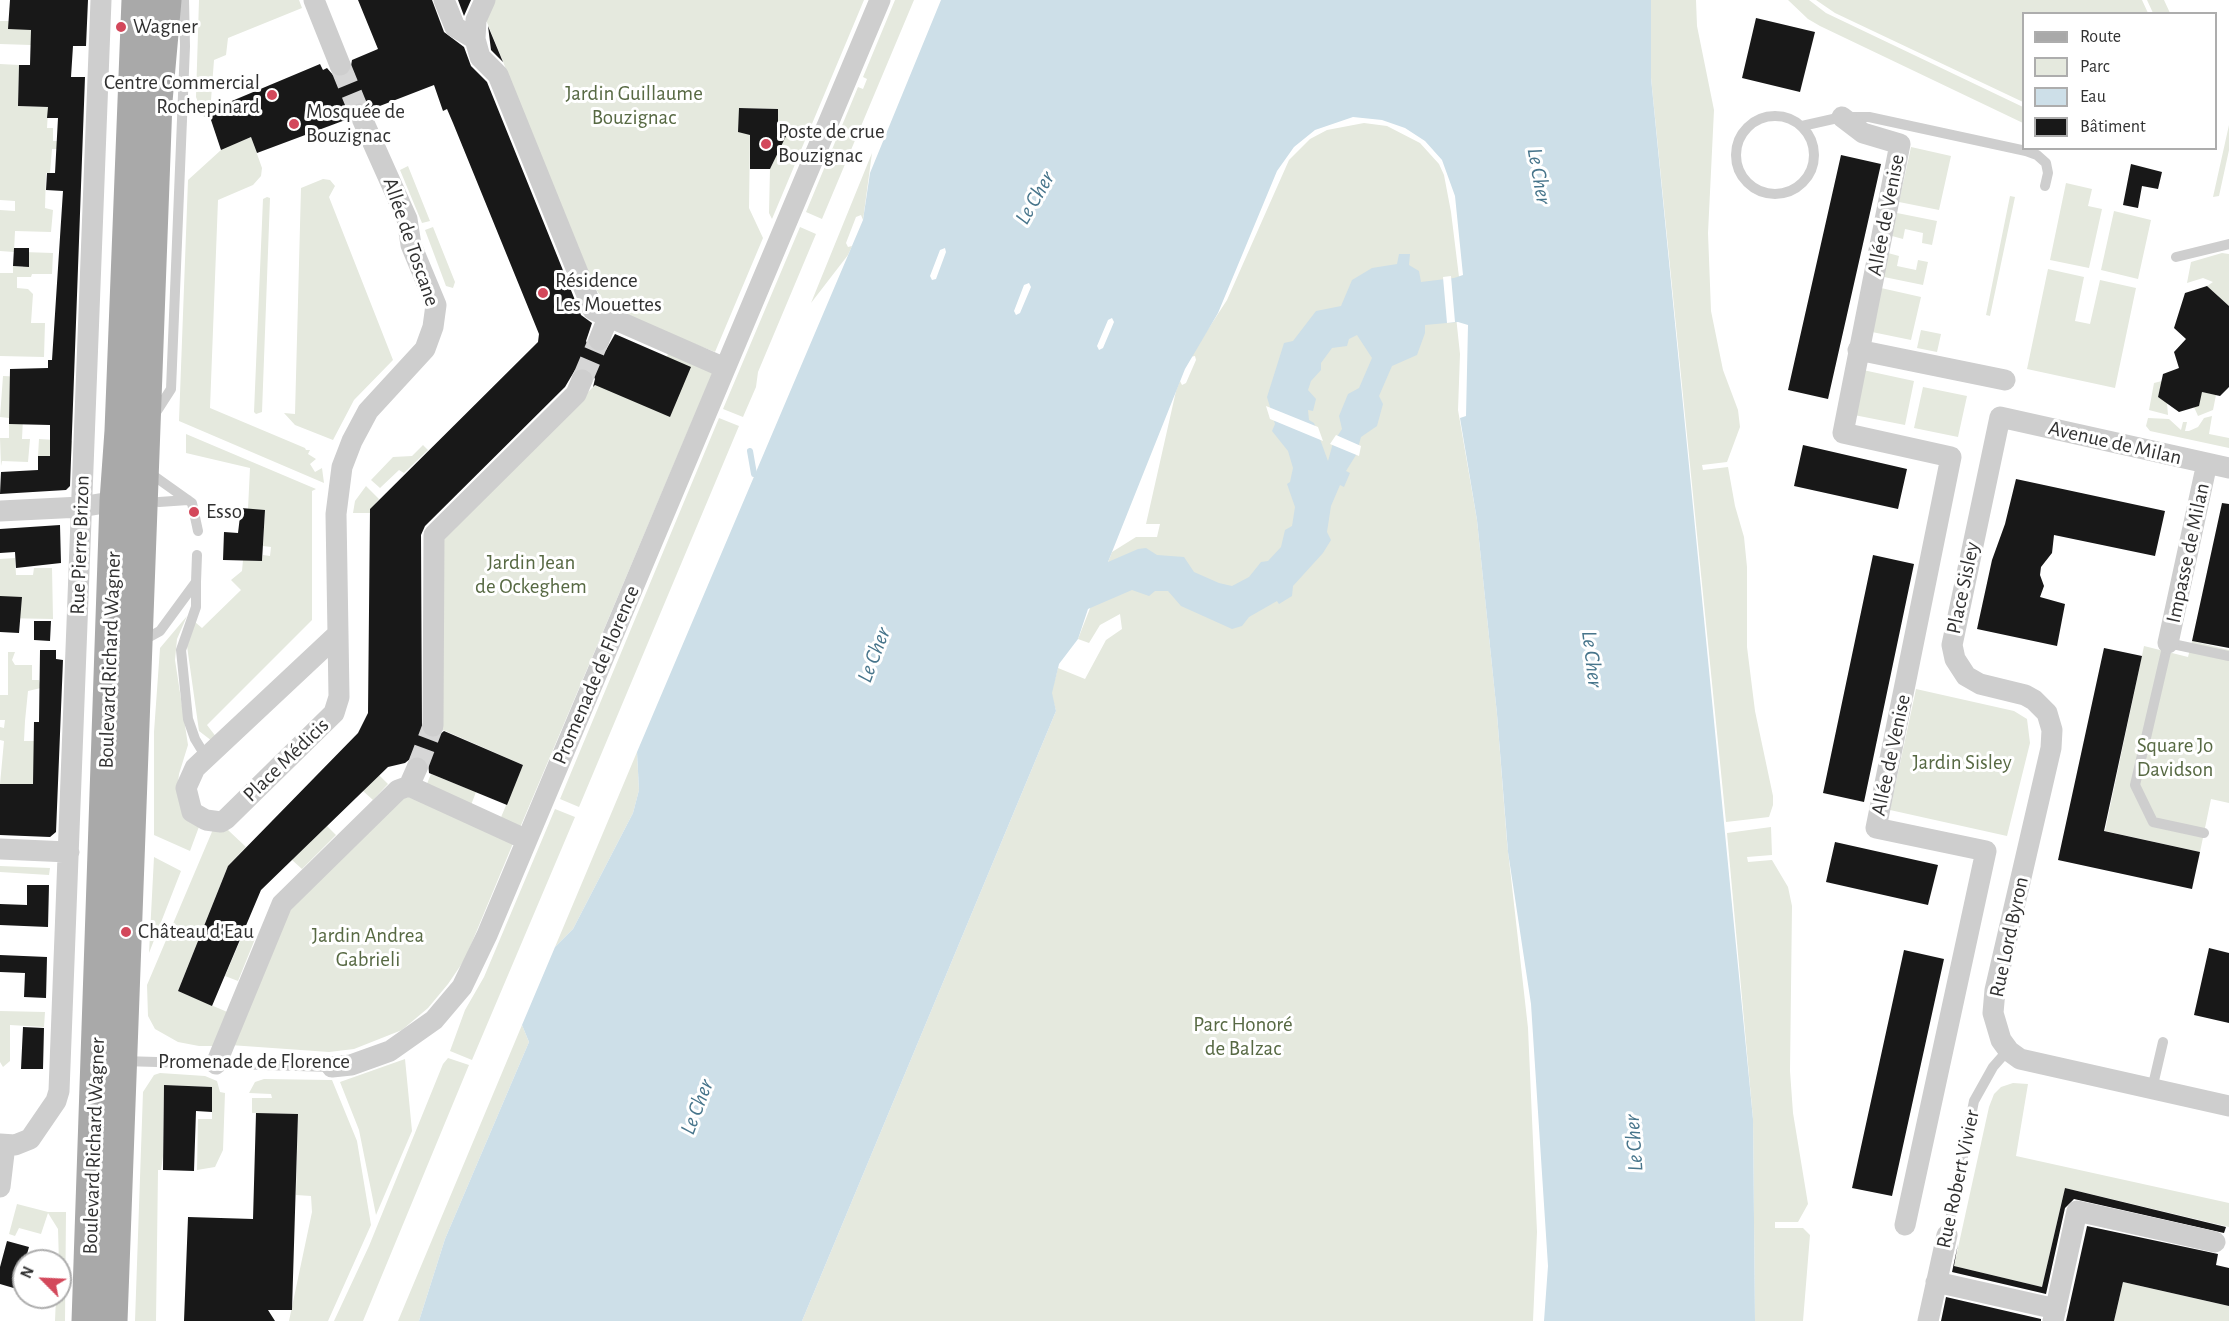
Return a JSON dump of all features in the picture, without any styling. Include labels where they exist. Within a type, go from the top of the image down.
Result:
[{"type":"main road","name":"Boulevard Richard Wagner","points":[[111,1321],[113,1216],[110,1061],[151,500],[121,432],[138,0]]},
{"type":"main road","name":"Boulevard Richard Wagner","points":[[88,1321],[143,641],[151,500],[144,466],[144,429],[156,101],[165,0]]},
{"type":"street","name":"Rue Pierre Brizon","points":[[3,1144],[22,1143],[37,1132],[56,1101],[59,1091],[101,0]]},
{"type":"street","points":[[314,0],[340,64]]},
{"type":"street","points":[[444,0],[455,27],[475,39]]},
{"type":"street","points":[[485,0],[476,20],[475,39],[480,57],[498,75],[510,100],[593,310],[725,368]]},
{"type":"street","name":"Promenade de Florence","points":[[332,1067],[351,1065],[390,1051],[434,1020],[462,987],[487,935],[880,0]]},
{"type":"street","name":"Allée de Toscane","points":[[338,634],[336,514],[342,467],[352,441],[368,411],[425,349],[433,327],[436,305],[411,245],[407,219],[360,114]]},
{"type":"street","name":"Allée de Venise","points":[[1842,117],[1863,133],[1900,144],[1843,433],[1950,457],[1876,828],[1986,851],[1905,1225]]},
{"type":"street","points":[[599,340],[608,318]]},
{"type":"street","points":[[1858,350],[2005,380]]},
{"type":"street","points":[[433,726],[434,536],[576,394],[582,380]]},
{"type":"street","name":"Avenue de Milan","points":[[2000,417],[2229,468]]},
{"type":"street","name":"Place Sisley","points":[[2000,417],[1952,637],[1953,653],[1958,666],[1972,680],[2025,695],[2042,706]]},
{"type":"street","name":"Impasse de Milan","points":[[2169,643],[2207,464]]},
{"type":"street","points":[[0,511],[81,507],[151,500]]},
{"type":"street","name":"Place Médicis","points":[[338,634],[339,697],[334,713],[221,822],[192,812],[186,797],[189,777],[206,757],[338,634]]},
{"type":"street","name":"Rue Lord Byron","points":[[2008,1050],[2001,1040],[1993,1013],[1995,990],[2052,738],[2050,721],[2042,706]]},
{"type":"street","points":[[216,1064],[282,904],[413,777],[527,840]]},
{"type":"street","points":[[0,849],[69,852]]},
{"type":"street","points":[[2008,1050],[2020,1059],[2229,1106]]},
{"type":"street","points":[[0,1187],[3,1144]]},
{"type":"street","points":[[1936,1282],[2054,1315],[2077,1211],[2215,1242]]},
{"type":"street","name":"Rue Robert Vivier","points":[[1928,1321],[1947,1235]]},
{"type":"lane","points":[[144,429],[171,389],[185,46],[184,0]]},
{"type":"lane","points":[[1802,126],[1814,146],[1815,157],[1812,168],[1799,187],[1777,195],[1766,193],[1746,181],[1740,172],[1736,152],[1745,131],[1757,120],[1772,116],[1788,118],[1802,126],[1842,117],[1869,117],[2037,155],[2047,167],[2045,186]]},
{"type":"lane","points":[[2175,257],[2229,244]]},
{"type":"lane","points":[[144,466],[154,478],[151,500],[192,504],[198,531]]},
{"type":"lane","points":[[197,555],[196,607],[181,650],[188,719],[195,739],[206,757]]},
{"type":"lane","points":[[143,641],[160,631],[196,582]]},
{"type":"lane","points":[[2204,833],[2152,822],[2135,785],[2169,643],[2229,656]]},
{"type":"lane","points":[[2152,1089],[2163,1042]]},
{"type":"lane","name":"Rue Robert Vivier","points":[[1947,1235],[1974,1101],[1993,1067],[2008,1050]]},
{"type":"lane","name":"Promenade de Florence","points":[[110,1061],[332,1067]]},
{"type":"green space","points":[[20,0],[31,19],[31,45],[0,44],[0,21],[9,21],[9,29],[18,29],[14,9],[9,9]]},
{"type":"green space","points":[[199,0],[299,0],[302,8],[228,38],[226,55],[214,60],[211,100],[214,108],[208,111],[209,115],[204,117],[196,97]]},
{"type":"green space","name":"Jardin Guillaume Bouzignac","points":[[491,0],[864,0],[772,219],[769,213],[770,169],[787,132],[777,129],[778,109],[743,108],[739,111],[739,130],[750,133],[749,208],[763,238],[715,352],[610,310],[595,288],[484,15]]},
{"type":"green space","points":[[895,0],[914,0],[822,219],[806,212],[858,87],[863,89],[867,79],[863,77]]},
{"type":"green space","points":[[1651,0],[1696,0],[1697,26],[1714,110],[1708,233],[1711,311],[1723,370],[1738,410],[1740,427],[1727,462],[1702,465],[1703,470],[1728,467],[1735,506],[1744,537],[1747,567],[1747,647],[1755,711],[1773,796],[1769,817],[1726,822],[1651,78]]},
{"type":"green space","points":[[1788,0],[1809,0],[1826,13],[2022,107],[2022,123],[1820,26],[1808,19]]},
{"type":"green space","points":[[1816,0],[2142,0],[2148,12],[2022,12],[2022,102],[1835,13]]},
{"type":"green space","points":[[2147,0],[2164,0],[2170,12],[2153,12]]},
{"type":"green space","points":[[0,64],[19,65],[18,106],[47,107],[49,94],[47,128],[53,128],[53,141],[60,141],[59,149],[52,149],[50,173],[46,173],[45,208],[53,210],[51,232],[15,231],[14,252],[0,251],[0,210],[15,211],[15,201],[0,200]]},
{"type":"green space","name":"Parc Honoré de Balzac","points":[[1364,123],[1387,126],[1420,143],[1439,164],[1444,175],[1451,212],[1459,277],[1452,279],[1460,354],[1458,410],[1477,520],[1497,714],[1507,842],[1528,1028],[1537,1232],[1533,1321],[802,1321],[1056,711],[1051,693],[1058,668],[1085,679],[1106,640],[1122,629],[1120,614],[1100,625],[1089,643],[1078,639],[1112,552],[1136,537],[1157,537],[1160,524],[1146,524],[1176,391],[1180,381],[1182,385],[1186,383],[1196,360],[1195,356],[1190,357],[1227,300],[1289,160],[1310,139],[1327,130]]},
{"type":"green space","points":[[2229,125],[2229,150],[2219,196],[2213,197]]},
{"type":"green space","points":[[251,137],[262,168],[261,176],[253,185],[218,200],[210,408],[310,450],[308,454],[316,459],[310,464],[315,472],[322,468],[324,483],[179,421],[188,180],[221,150]]},
{"type":"green space","points":[[1911,147],[1951,156],[1939,210],[1899,202]]},
{"type":"green space","points":[[872,153],[863,220],[861,215],[856,217],[846,243],[848,247],[852,246],[848,255],[811,303]]},
{"type":"green space","points":[[408,166],[430,221],[422,223],[400,170]]},
{"type":"green space","points":[[323,179],[330,180],[335,186],[329,197],[393,360],[354,400],[333,440],[295,425],[284,413],[295,414],[301,188]]},
{"type":"green space","points":[[2066,183],[2092,189],[2088,206],[2102,209],[2089,268],[2050,260]]},
{"type":"green space","points":[[2010,196],[2015,197],[1990,316],[1986,315]]},
{"type":"green space","points":[[270,198],[262,412],[256,414],[254,412],[263,199]]},
{"type":"green space","points":[[2114,211],[2151,220],[2138,279],[2101,270]]},
{"type":"green space","points":[[1897,213],[1937,221],[1932,245],[1922,243],[1923,233],[1905,229],[1903,239],[1892,236]]},
{"type":"green space","points":[[433,227],[455,282],[453,288],[446,286],[425,230]]},
{"type":"green space","points":[[800,227],[816,234],[758,372],[756,387],[743,417],[723,409]]},
{"type":"green space","points":[[23,252],[53,253],[52,274],[17,277],[17,288],[28,289],[33,294],[31,323],[45,323],[44,357],[0,356],[0,273],[13,273],[13,266],[23,267]]},
{"type":"green space","points":[[1888,253],[1899,256],[1897,266],[1916,270],[1918,260],[1928,262],[1923,285],[1884,277]]},
{"type":"green space","points":[[2222,253],[2229,254],[2229,306],[2207,286],[2213,282],[2203,278],[2187,283],[2191,262]]},
{"type":"green space","points":[[2048,269],[2084,277],[2075,321],[2090,324],[2100,280],[2136,288],[2115,388],[2027,369]]},
{"type":"green space","points":[[1881,288],[1921,297],[1911,340],[1872,332]]},
{"type":"green space","points":[[1921,330],[1941,334],[1937,352],[1917,348]]},
{"type":"green space","name":"Jardin Jean de Ockeghem","points":[[669,351],[715,367],[519,830],[499,822],[523,765],[441,729],[443,538],[595,385],[663,367]]},
{"type":"green space","points":[[1863,370],[1914,381],[1905,425],[1854,415]]},
{"type":"green space","points":[[3,376],[24,377],[10,397],[9,417],[23,418],[22,439],[30,439],[28,462],[2,461],[1,466],[0,438],[9,438],[9,418],[0,417]]},
{"type":"green space","points":[[2162,381],[2158,397],[2167,403],[2168,415],[2149,410],[2154,383]]},
{"type":"green space","points":[[1923,387],[1967,396],[1958,437],[1914,428]]},
{"type":"green space","points":[[2202,392],[2216,395],[2213,410],[2198,416],[2194,407]]},
{"type":"green space","points":[[2212,416],[2209,434],[2229,438],[2229,448],[2150,431],[2146,426],[2148,418],[2169,419],[2181,430],[2183,422],[2187,422],[2185,431],[2189,431],[2198,427],[2204,418]]},
{"type":"green space","points":[[719,418],[739,426],[579,807],[560,799]]},
{"type":"green space","points":[[186,434],[316,489],[312,491],[312,620],[207,725],[217,738],[212,741],[199,731],[187,646],[195,622],[202,628],[241,590],[231,580],[242,571],[243,560],[262,561],[263,555],[270,556],[271,547],[263,546],[265,511],[248,509],[250,468],[186,453]]},
{"type":"green space","points":[[39,439],[72,441],[71,457],[38,456]]},
{"type":"green space","points":[[423,445],[428,450],[404,473],[399,470],[380,488],[371,480],[393,457],[412,456]]},
{"type":"green space","points":[[366,486],[379,499],[371,509],[371,513],[353,513],[355,501]]},
{"type":"green space","points":[[15,558],[16,575],[33,575],[34,568],[52,568],[53,619],[0,618],[0,559]]},
{"type":"green space","points":[[187,616],[177,639],[175,660],[188,745],[179,774],[177,791],[200,824],[190,851],[154,835],[154,732],[160,648]]},
{"type":"green space","name":"Square Jo Davidson","points":[[2192,641],[2229,650],[2229,803],[2211,799],[2200,852],[2105,831],[2144,646],[2188,657]]},
{"type":"green space","points":[[8,652],[15,652],[12,660],[15,665],[32,665],[32,680],[39,680],[41,688],[28,691],[25,721],[24,741],[34,741],[34,784],[0,784],[4,741],[0,740],[0,727],[4,728],[5,720],[0,720],[0,695],[8,695]]},
{"type":"green space","name":"Jardin Sisley","points":[[1916,689],[2014,711],[2027,719],[2030,743],[2007,836],[1890,810]]},
{"type":"green space","points":[[637,752],[639,790],[633,813],[573,929],[555,947]]},
{"type":"green space","points":[[431,774],[476,792],[471,805],[426,786]]},
{"type":"green space","points":[[379,775],[388,784],[373,800],[363,791]]},
{"type":"green space","name":"Jardin Andrea Gabrieli","points":[[404,795],[514,841],[465,959],[448,984],[428,1008],[402,1030],[354,1049],[329,1052],[230,1045],[287,907]]},
{"type":"green space","points":[[555,809],[575,817],[472,1060],[450,1051],[465,1010],[484,977]]},
{"type":"green space","points":[[327,826],[336,835],[302,869],[292,860]]},
{"type":"green space","points":[[214,827],[228,830],[246,847],[228,866],[178,991],[232,1014],[218,1046],[199,1046],[178,1042],[155,1029],[148,1016],[147,985]]},
{"type":"green space","points":[[1771,827],[1772,855],[1747,857],[1748,862],[1772,860],[1788,887],[1792,906],[1790,1071],[1793,1113],[1808,1204],[1798,1222],[1775,1222],[1775,1228],[1803,1228],[1810,1235],[1803,1321],[1755,1321],[1753,1119],[1727,833]]},
{"type":"green space","points":[[154,857],[181,871],[149,953]]},
{"type":"green space","points":[[0,866],[50,868],[49,875],[0,872]]},
{"type":"green space","points":[[243,934],[255,939],[238,981],[225,976]]},
{"type":"green space","points":[[0,1011],[45,1012],[44,1027],[10,1025],[10,1061],[3,1067],[0,1062]]},
{"type":"green space","points":[[522,1025],[529,1042],[445,1239],[419,1321],[398,1321]]},
{"type":"green space","points":[[448,1058],[469,1065],[363,1321],[334,1321],[369,1246],[443,1064]]},
{"type":"green space","points":[[405,1059],[412,1131],[376,1215],[359,1130],[340,1082]]},
{"type":"green space","points":[[160,1073],[205,1076],[217,1081],[220,1092],[225,1093],[223,1150],[215,1167],[197,1170],[198,1119],[212,1119],[212,1087],[164,1085],[163,1156],[161,1170],[158,1170],[156,1321],[135,1321],[143,1092],[154,1075]]},
{"type":"green space","points":[[264,1079],[332,1080],[357,1141],[371,1225],[328,1321],[289,1321],[312,1212],[311,1196],[296,1195],[298,1114],[252,1113],[252,1098],[272,1098],[271,1094],[249,1093],[255,1082]]},
{"type":"green space","points":[[2013,1083],[2028,1084],[2016,1156],[2229,1203],[2229,1227],[2065,1188],[2042,1287],[1954,1266],[1989,1107],[1994,1094],[2001,1087]]},
{"type":"green space","points":[[17,1204],[48,1212],[66,1212],[66,1249],[59,1249],[58,1229],[48,1213],[41,1234],[19,1228],[15,1236],[9,1234]]},
{"type":"green space","points":[[2123,1282],[2229,1306],[2229,1321],[2114,1321]]},
{"type":"green space","points":[[56,1309],[65,1309],[65,1321],[55,1321]]},
{"type":"water","name":"Le Cher","points":[[941,0],[1651,0],[1651,78],[1753,1119],[1755,1321],[1544,1321],[1548,1266],[1531,1004],[1508,852],[1497,714],[1477,520],[1460,418],[1466,416],[1468,325],[1458,322],[1425,325],[1425,333],[1417,355],[1392,366],[1379,396],[1383,404],[1377,426],[1361,437],[1356,455],[1346,471],[1350,473],[1344,487],[1340,485],[1331,506],[1327,532],[1331,540],[1323,553],[1293,586],[1292,596],[1279,604],[1277,601],[1249,617],[1242,626],[1232,629],[1181,606],[1168,591],[1155,591],[1149,596],[1132,590],[1088,609],[1078,639],[1059,664],[1052,693],[1056,711],[802,1321],[419,1321],[445,1239],[529,1042],[522,1025],[555,947],[573,929],[633,813],[639,790],[637,752],[863,220],[870,173]],"holes":[[[1353,117],[1382,120],[1405,128],[1425,141],[1442,160],[1455,196],[1463,275],[1421,282],[1419,271],[1409,265],[1410,254],[1399,254],[1397,264],[1372,268],[1352,280],[1341,306],[1316,311],[1293,341],[1284,343],[1267,397],[1275,424],[1272,431],[1288,451],[1293,468],[1290,482],[1287,484],[1295,507],[1292,526],[1285,530],[1281,547],[1268,561],[1261,562],[1249,577],[1232,586],[1219,583],[1194,572],[1184,557],[1157,555],[1146,548],[1138,549],[1108,562],[1185,369],[1218,313],[1277,171],[1294,147],[1315,130]],[[945,248],[946,252],[936,279],[932,280],[930,276],[940,250]],[[1029,283],[1031,287],[1020,313],[1016,315],[1014,311],[1024,285]],[[1112,318],[1114,322],[1103,348],[1099,350],[1097,346],[1108,320]],[[1357,335],[1372,358],[1359,388],[1348,394],[1339,416],[1342,429],[1333,443],[1328,461],[1314,423],[1309,420],[1308,410],[1313,411],[1316,399],[1308,390],[1311,381],[1321,370],[1321,363],[1332,348],[1347,346],[1349,339]]]},
{"type":"pier","points":[[1451,276],[1455,322],[1447,323],[1443,277]]},
{"type":"pier","points":[[1266,406],[1318,427],[1323,441],[1270,419]]},
{"type":"pier","points":[[1336,435],[1361,446],[1359,456],[1330,444]]},
{"type":"building","points":[[10,0],[88,0],[86,46],[73,46],[71,77],[85,77],[70,486],[66,490],[0,494],[1,472],[38,470],[38,456],[50,456],[50,425],[9,424],[10,369],[48,368],[48,360],[52,360],[63,191],[46,190],[47,173],[55,173],[58,118],[47,118],[48,107],[18,106],[19,65],[30,65],[31,30],[8,29]]},
{"type":"building","points":[[358,0],[432,0],[444,32],[464,47],[471,66],[487,82],[581,315],[592,323],[586,341],[589,348],[600,353],[606,350],[615,334],[691,367],[670,417],[595,385],[593,387],[595,379],[592,372],[586,368],[575,370],[565,387],[425,526],[421,535],[422,732],[434,739],[444,731],[523,765],[507,805],[429,773],[428,761],[422,756],[415,755],[405,763],[388,767],[261,890],[212,1006],[178,991],[228,866],[358,733],[368,713],[370,509],[538,342],[539,334],[453,123],[447,109],[443,111],[434,85],[372,109],[367,103],[355,102],[349,107],[348,119],[257,153],[251,137],[221,150],[208,111],[320,64],[323,70],[327,68],[333,75],[344,77],[350,72],[352,60],[378,49]]},
{"type":"building","points":[[458,0],[471,0],[464,16]]},
{"type":"building","points":[[1756,18],[1815,32],[1800,92],[1742,78]]},
{"type":"building","points":[[488,26],[503,62],[491,50]]},
{"type":"building","name":"Poste de crue Bouzignac","points":[[739,108],[778,109],[778,123],[788,132],[770,169],[750,169],[750,135],[738,132]]},
{"type":"building","points":[[1841,155],[1881,164],[1828,399],[1788,390]]},
{"type":"building","points":[[2131,164],[2162,172],[2158,189],[2142,186],[2138,208],[2123,205]]},
{"type":"building","points":[[14,248],[29,248],[29,267],[13,266]]},
{"type":"building","points":[[2207,286],[2229,306],[2229,387],[2220,396],[2202,392],[2199,406],[2179,412],[2158,397],[2163,374],[2179,368],[2174,352],[2186,339],[2174,328],[2185,293]]},
{"type":"building","points":[[1803,445],[1907,469],[1898,509],[1794,486]]},
{"type":"building","points":[[2016,479],[2165,511],[2155,556],[2054,535],[2052,553],[2041,567],[2040,575],[2044,586],[2040,597],[2065,604],[2057,646],[1977,629],[1992,560],[2005,524]]},
{"type":"building","points":[[2222,503],[2229,504],[2229,648],[2192,641]]},
{"type":"building","points":[[241,508],[265,510],[262,561],[223,560],[224,532],[238,533]]},
{"type":"building","points":[[60,525],[61,563],[16,568],[15,552],[0,553],[0,529]]},
{"type":"building","points":[[1873,555],[1914,564],[1864,802],[1823,793]]},
{"type":"building","points":[[0,596],[22,597],[19,633],[0,632]]},
{"type":"building","points":[[34,621],[51,621],[50,641],[34,640]]},
{"type":"building","points":[[2104,648],[2142,656],[2104,831],[2200,852],[2192,889],[2058,860]]},
{"type":"building","points":[[40,650],[56,650],[56,659],[63,660],[56,832],[50,837],[0,835],[0,784],[33,784],[34,722],[39,722]]},
{"type":"building","points":[[1835,842],[1938,865],[1928,905],[1826,882]]},
{"type":"building","points":[[27,885],[49,885],[48,927],[0,925],[0,904],[27,905]]},
{"type":"building","points":[[2209,948],[2229,953],[2229,1023],[2194,1015]]},
{"type":"building","points":[[1904,950],[1944,959],[1892,1196],[1852,1188]]},
{"type":"building","points":[[0,955],[47,957],[46,998],[24,997],[25,973],[0,972]]},
{"type":"building","points":[[23,1027],[44,1028],[43,1069],[21,1069]]},
{"type":"building","points":[[164,1085],[212,1087],[212,1112],[196,1111],[194,1171],[163,1170]]},
{"type":"building","points":[[256,1113],[298,1114],[292,1310],[268,1310],[275,1321],[184,1321],[188,1217],[253,1219]]},
{"type":"building","points":[[2065,1188],[2226,1227],[2224,1233],[2074,1199],[2065,1208],[2046,1294],[1952,1272],[1958,1244],[1954,1266],[2042,1287]]},
{"type":"building","points":[[2087,1226],[2218,1254],[2216,1265],[2229,1268],[2229,1306],[2123,1282],[2114,1321],[2066,1321]]},
{"type":"building","points":[[7,1241],[29,1247],[28,1249],[12,1249],[12,1288],[0,1284],[0,1267]]},
{"type":"building","points":[[1946,1297],[2041,1319],[2041,1321],[1941,1321]]},
{"type":"waterway","points":[[750,451],[754,474]]},
{"type":"tunnel","points":[[340,65],[360,114]]},
{"type":"tunnel","points":[[582,380],[599,340]]},
{"type":"tunnel","points":[[417,768],[433,726]]},
{"type":"place","name":"Wagner","points":[[121,27]]},
{"type":"place","name":"Centre Commercial Rochepinard","points":[[272,95]]},
{"type":"place","name":"Mosquée de Bouzignac","points":[[294,124]]},
{"type":"place","name":"Poste de crue Bouzignac","points":[[766,144]]},
{"type":"place","name":"Résidence Les Mouettes","points":[[543,293]]},
{"type":"place","name":"Esso","points":[[194,512]]},
{"type":"place","name":"Château d'Eau","points":[[126,932]]}]
